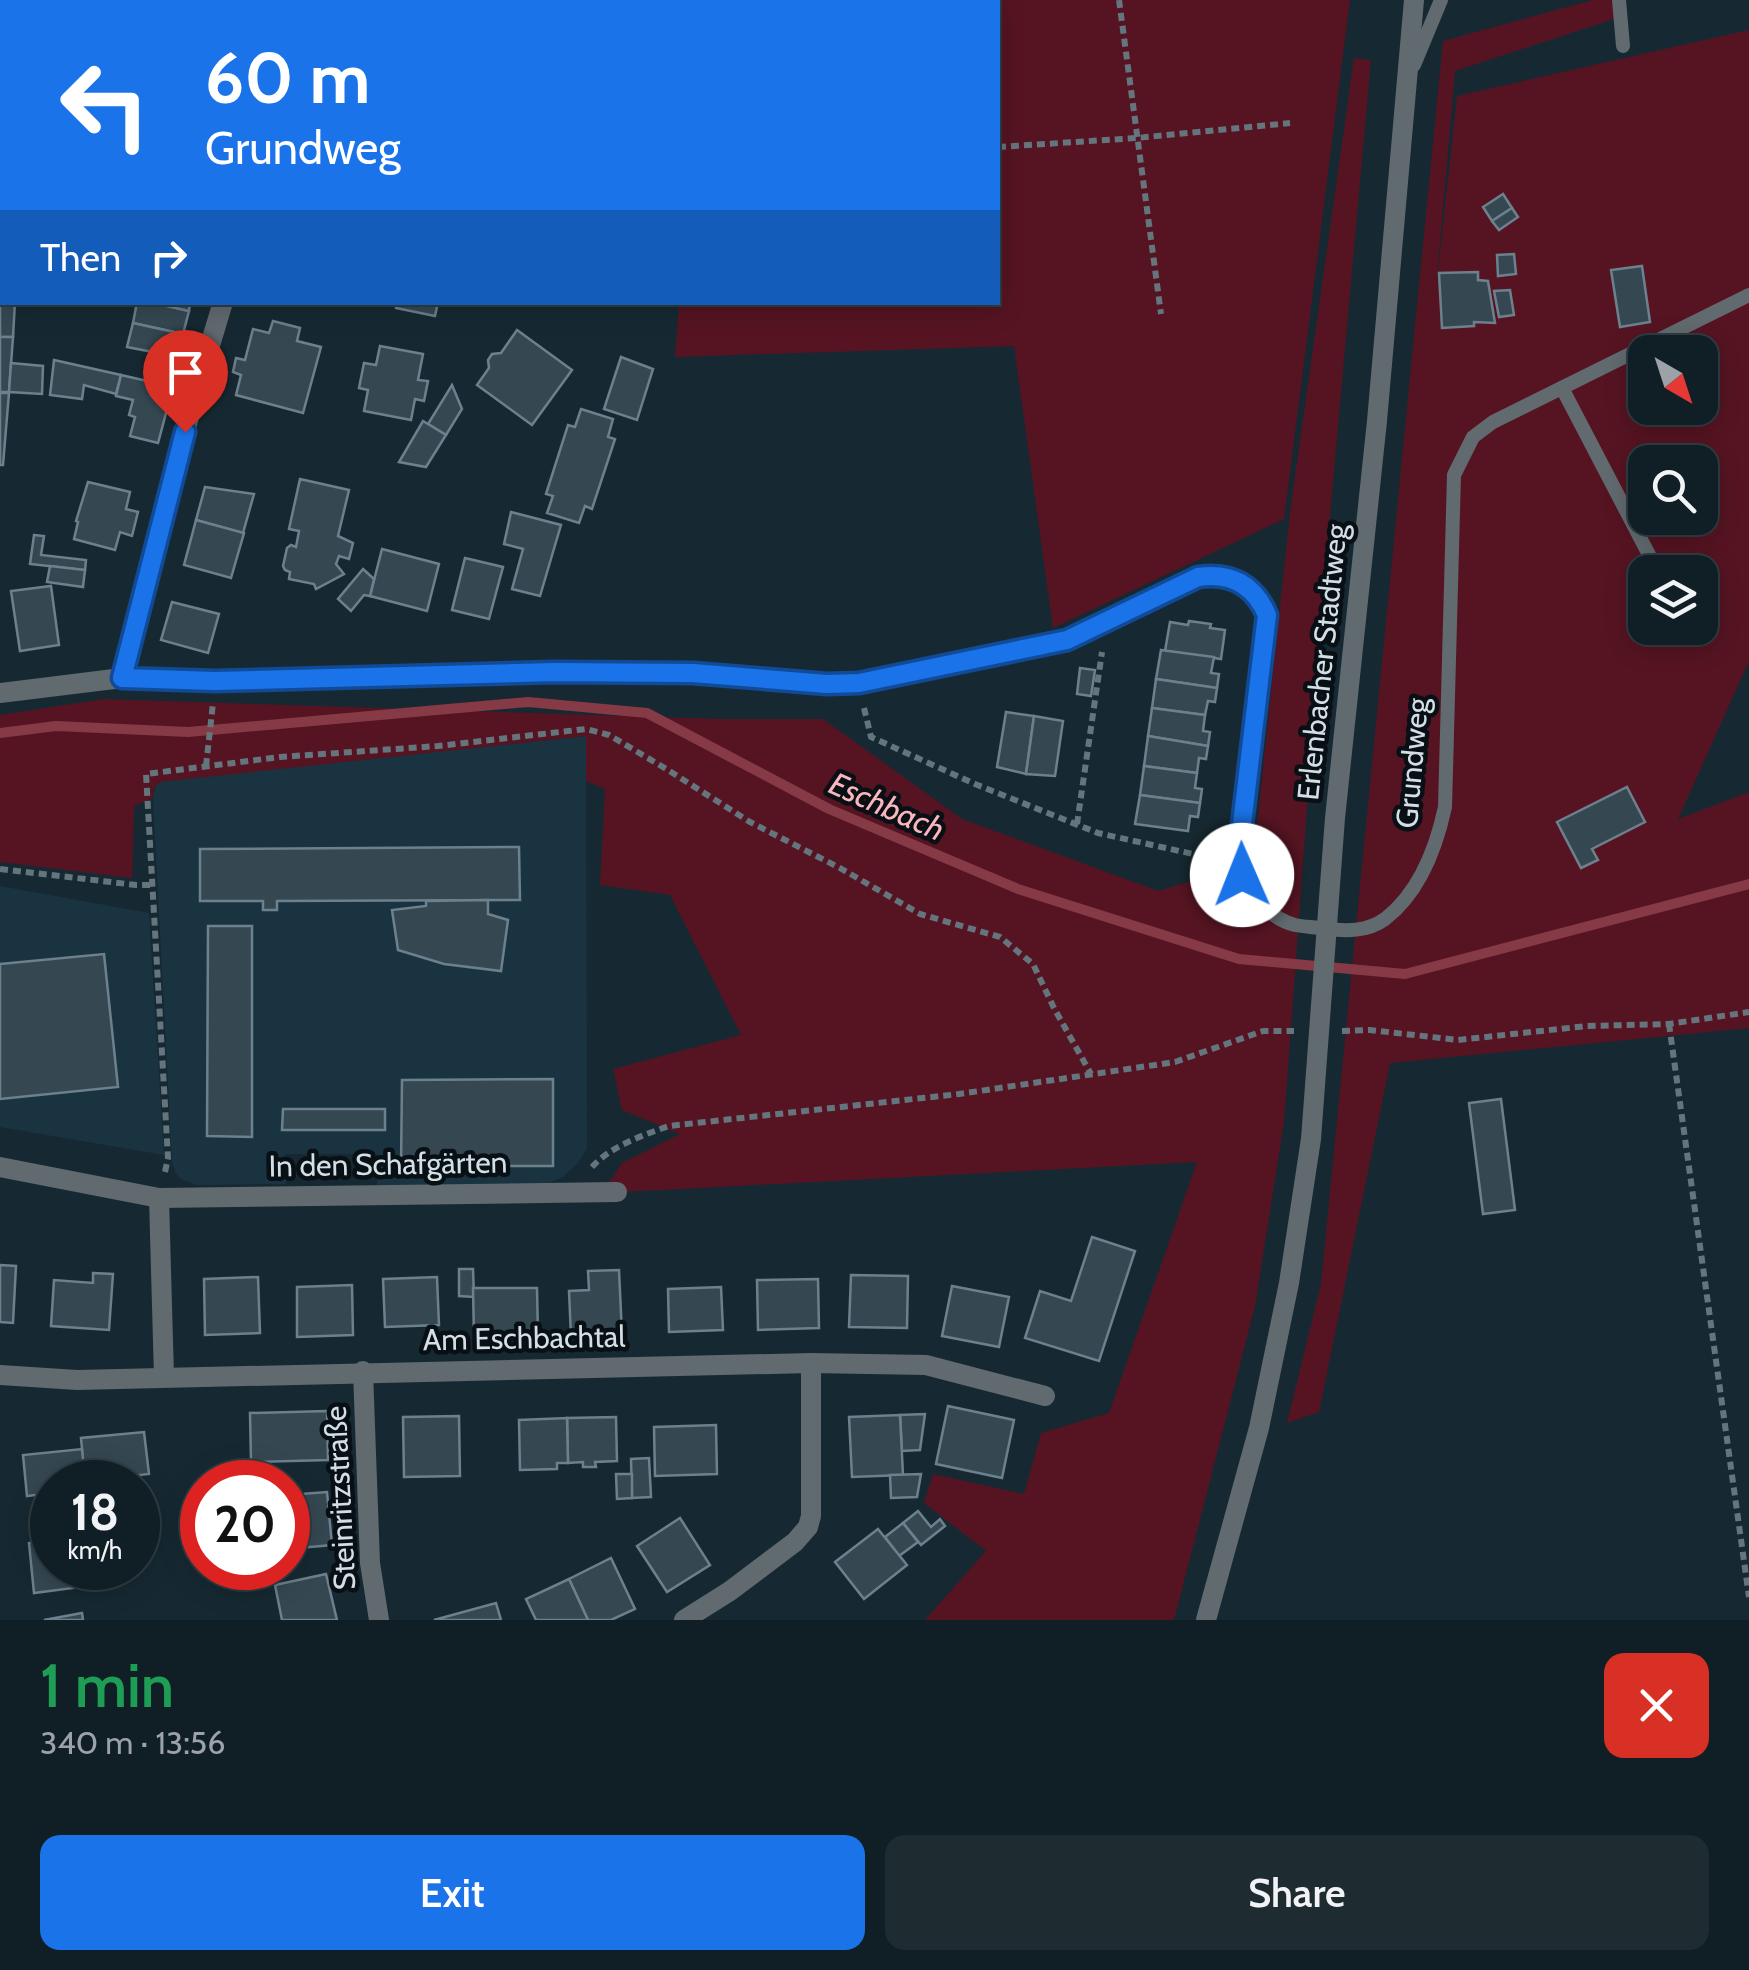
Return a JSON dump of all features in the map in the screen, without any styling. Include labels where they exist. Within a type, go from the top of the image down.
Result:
[{"type":"street","name":"Erlenbacher Stadtweg","points":[[1206,1620],[1260,1428],[1289,1283],[1311,1139],[1335,818],[1377,421],[1414,0]]},
{"type":"street","points":[[122,678],[188,418],[222,305]]},
{"type":"street","points":[[0,693],[122,678],[215,681],[574,672],[693,673],[859,683],[1067,640],[1198,577],[1214,575],[1242,582],[1262,602],[1267,615],[1238,858]]},
{"type":"street","name":"In den Schafgärten","points":[[0,1166],[160,1198],[617,1192]]},
{"type":"street","points":[[160,1198],[164,1376]]},
{"type":"street","points":[[684,1620],[730,1592],[796,1542],[808,1527],[811,1363]]},
{"type":"street","name":"Am Eschbachtal","points":[[0,1375],[77,1380],[811,1363],[926,1365],[1045,1396]]},
{"type":"street","name":"Steinritzstraße","points":[[363,1372],[370,1563],[379,1620]]},
{"type":"lane","points":[[1408,80],[1440,0]]},
{"type":"lane","points":[[1619,0],[1623,46]]},
{"type":"lane","name":"Grundweg","points":[[1238,858],[1249,889],[1279,918],[1293,924],[1363,930],[1382,921],[1407,899],[1430,860],[1445,806],[1454,474],[1473,437],[1493,422],[1749,295]]},
{"type":"lane","points":[[1562,388],[1649,555]]},
{"type":"path","points":[[1119,0],[1161,314]]},
{"type":"path","points":[[1000,146],[1290,123]]},
{"type":"path","points":[[1077,824],[1106,623]]},
{"type":"path","points":[[206,766],[215,681]]},
{"type":"path","points":[[859,683],[871,737],[975,784],[1098,832],[1202,856],[1238,858]]},
{"type":"path","points":[[160,1198],[168,1158],[146,774],[280,756],[438,746],[586,728],[609,735],[750,822],[920,914],[1000,937],[1033,964],[1091,1074]]},
{"type":"path","points":[[0,869],[152,884]]},
{"type":"path","points":[[1334,1031],[1370,1030],[1458,1040],[1588,1026],[1669,1024],[1749,1012]]},
{"type":"path","points":[[1669,1024],[1749,1596]]},
{"type":"path","points":[[585,1191],[586,1177],[600,1159],[643,1135],[669,1126],[959,1094],[1174,1062],[1263,1032],[1298,1031]]},
{"type":"shaded area","points":[[1000,0],[1350,0],[1284,519],[1053,628],[1014,346],[675,357],[679,305],[1000,305]]},
{"type":"shaded area","points":[[1593,0],[1615,0],[1617,18],[1455,71],[1435,299],[1457,96],[1749,30],[1749,661],[1678,819],[1749,792],[1749,1028],[1390,1063],[1319,1412],[1287,1423],[1321,1284],[1443,41]]},
{"type":"shaded area","points":[[1354,58],[1371,60],[1322,604],[1284,1122],[1255,1306],[1174,1620],[925,1620],[986,1551],[924,1503],[933,1474],[1024,1494],[1041,1433],[1109,1413],[1197,1162],[602,1193],[622,1163],[680,1134],[622,1110],[613,1069],[741,1035],[670,895],[600,885],[605,789],[586,781],[586,736],[160,782],[153,789],[153,798],[134,806],[132,878],[0,862],[0,715],[104,699],[823,719],[962,819],[1158,891],[1253,863],[1290,512]]},
{"type":"shaded area","points":[[586,736],[587,1148],[578,1163],[563,1177],[541,1186],[377,1185],[377,1154],[285,1154],[286,1184],[197,1185],[181,1179],[172,1162],[153,798],[156,784]]},
{"type":"shaded area","points":[[0,886],[149,913],[164,1155],[0,1127]]},
{"type":"building","points":[[1503,194],[1512,208],[1492,221],[1483,207]]},
{"type":"building","points":[[1512,208],[1518,217],[1499,230],[1492,221]]},
{"type":"building","points":[[1514,254],[1516,274],[1498,276],[1497,255]]},
{"type":"building","points":[[1642,266],[1650,322],[1620,327],[1611,270]]},
{"type":"building","points":[[1478,272],[1478,280],[1488,281],[1495,323],[1442,328],[1439,273]]},
{"type":"building","points":[[1510,290],[1514,315],[1499,317],[1494,291]]},
{"type":"building","points":[[0,305],[15,305],[13,337],[0,337]]},
{"type":"building","points":[[136,305],[163,305],[189,311],[183,334],[133,323]]},
{"type":"building","points":[[163,305],[190,305],[189,311]]},
{"type":"building","points":[[396,305],[437,305],[435,316],[396,308]]},
{"type":"building","points":[[273,321],[300,328],[297,341],[321,347],[303,413],[236,395],[241,375],[233,372],[236,358],[245,360],[253,329],[269,333]]},
{"type":"building","points":[[133,323],[183,334],[178,357],[127,347]]},
{"type":"building","points":[[517,330],[572,370],[532,425],[477,385],[489,368],[492,354],[501,353]]},
{"type":"building","points":[[0,337],[13,337],[9,392],[0,392]]},
{"type":"building","points":[[380,346],[423,354],[418,380],[428,381],[424,401],[415,399],[411,420],[364,411],[368,390],[359,388],[364,363],[376,365]]},
{"type":"building","points":[[621,357],[653,369],[637,420],[604,409]]},
{"type":"building","points":[[54,360],[121,375],[116,394],[84,385],[82,399],[50,395]]},
{"type":"building","points":[[11,363],[43,366],[42,394],[9,392]]},
{"type":"building","points":[[121,375],[173,387],[158,443],[130,436],[135,417],[129,415],[133,400],[116,396]]},
{"type":"building","points":[[452,385],[462,409],[446,435],[428,424]]},
{"type":"building","points":[[0,393],[9,393],[3,465],[0,465]]},
{"type":"building","points":[[581,409],[613,419],[608,437],[615,439],[592,509],[585,506],[579,523],[547,513],[553,496],[546,494],[568,425],[575,427]]},
{"type":"building","points":[[423,421],[446,435],[426,467],[399,462]]},
{"type":"building","points":[[300,479],[349,490],[338,536],[353,543],[349,559],[339,556],[336,564],[344,574],[316,589],[314,584],[289,579],[290,572],[283,566],[287,548],[296,547],[299,531],[289,529]]},
{"type":"building","points":[[88,482],[130,492],[126,509],[138,512],[132,536],[120,532],[115,550],[74,539]]},
{"type":"building","points":[[205,487],[254,494],[243,533],[196,520]]},
{"type":"building","points":[[511,512],[561,525],[540,596],[512,589],[523,549],[504,544]]},
{"type":"building","points":[[196,520],[244,533],[231,578],[184,565]]},
{"type":"building","points":[[34,535],[44,536],[41,555],[86,560],[85,570],[30,564]]},
{"type":"building","points":[[382,549],[439,564],[427,611],[370,596]]},
{"type":"building","points":[[465,558],[503,567],[489,619],[452,610]]},
{"type":"building","points":[[50,566],[85,570],[83,587],[47,582]]},
{"type":"building","points":[[363,569],[374,579],[370,596],[364,595],[351,611],[338,599]]},
{"type":"building","points":[[51,586],[59,645],[20,651],[11,591]]},
{"type":"building","points":[[172,602],[219,614],[208,653],[161,640]]},
{"type":"building","points":[[1189,621],[1225,630],[1221,659],[1165,651],[1170,622],[1188,625]]},
{"type":"building","points":[[1161,650],[1214,657],[1211,673],[1219,674],[1217,688],[1156,679]]},
{"type":"building","points":[[1080,668],[1095,670],[1091,696],[1077,694]]},
{"type":"building","points":[[1156,679],[1217,688],[1215,702],[1208,701],[1205,715],[1152,708]]},
{"type":"building","points":[[1152,708],[1205,715],[1203,731],[1210,732],[1208,746],[1148,736]]},
{"type":"building","points":[[1006,712],[1034,716],[1026,774],[997,767]]},
{"type":"building","points":[[1034,716],[1063,721],[1055,776],[1026,774]]},
{"type":"building","points":[[1148,736],[1208,746],[1206,759],[1199,758],[1197,773],[1144,766]]},
{"type":"building","points":[[1144,766],[1197,773],[1195,788],[1202,789],[1200,803],[1140,795]]},
{"type":"building","points":[[1627,787],[1645,822],[1592,849],[1598,860],[1581,868],[1557,822]]},
{"type":"building","points":[[1140,795],[1200,803],[1198,817],[1190,816],[1188,831],[1135,824]]},
{"type":"building","points":[[519,847],[520,900],[277,901],[277,910],[263,910],[263,901],[200,901],[200,849]]},
{"type":"building","points":[[488,900],[488,914],[508,920],[501,971],[444,964],[398,950],[392,910],[426,906],[426,901]]},
{"type":"building","points":[[208,926],[252,926],[252,1137],[207,1136]]},
{"type":"building","points":[[104,954],[118,1087],[0,1099],[0,964]]},
{"type":"building","points":[[553,1079],[553,1166],[401,1166],[402,1080]]},
{"type":"building","points":[[1501,1099],[1515,1210],[1483,1214],[1469,1103]]},
{"type":"building","points":[[283,1109],[385,1109],[385,1130],[282,1130]]},
{"type":"building","points":[[1092,1237],[1135,1251],[1099,1361],[1025,1338],[1040,1291],[1071,1301]]},
{"type":"building","points":[[0,1265],[16,1266],[13,1323],[0,1322]]},
{"type":"building","points":[[459,1269],[473,1269],[474,1297],[459,1296]]},
{"type":"building","points":[[619,1270],[622,1334],[571,1337],[569,1291],[589,1290],[588,1271]]},
{"type":"building","points":[[93,1273],[113,1274],[109,1330],[51,1326],[54,1280],[93,1283]]},
{"type":"building","points":[[851,1275],[908,1276],[907,1328],[849,1327]]},
{"type":"building","points":[[258,1277],[260,1333],[205,1335],[204,1279]]},
{"type":"building","points":[[437,1277],[439,1325],[385,1327],[383,1279]]},
{"type":"building","points":[[818,1279],[819,1328],[758,1330],[757,1280]]},
{"type":"building","points":[[352,1285],[353,1335],[297,1337],[297,1287]]},
{"type":"building","points":[[952,1286],[1009,1297],[999,1347],[942,1336]]},
{"type":"building","points":[[721,1287],[723,1330],[669,1332],[668,1289]]},
{"type":"building","points":[[473,1288],[537,1288],[538,1337],[474,1338]]},
{"type":"building","points":[[948,1406],[1014,1420],[1002,1478],[936,1464]]},
{"type":"building","points":[[327,1411],[328,1460],[251,1460],[250,1413]]},
{"type":"building","points":[[925,1414],[920,1450],[902,1451],[900,1415]]},
{"type":"building","points":[[900,1415],[903,1475],[852,1477],[849,1417]]},
{"type":"building","points":[[459,1416],[460,1476],[404,1477],[403,1417]]},
{"type":"building","points":[[616,1417],[617,1461],[595,1462],[596,1467],[583,1467],[583,1462],[568,1463],[567,1418]]},
{"type":"building","points":[[567,1418],[568,1463],[557,1463],[557,1469],[520,1470],[519,1420]]},
{"type":"building","points":[[716,1425],[717,1474],[655,1476],[654,1427]]},
{"type":"building","points":[[144,1432],[147,1460],[83,1460],[81,1438]]},
{"type":"building","points":[[82,1449],[83,1460],[30,1460],[27,1496],[23,1455]]},
{"type":"building","points":[[649,1458],[651,1497],[632,1498],[631,1459]]},
{"type":"building","points":[[616,1474],[632,1474],[632,1498],[617,1499]]},
{"type":"building","points":[[921,1474],[917,1497],[891,1498],[890,1475]]},
{"type":"building","points":[[327,1492],[332,1545],[310,1547],[310,1493]]},
{"type":"building","points":[[918,1511],[931,1527],[940,1519],[945,1526],[921,1545],[903,1523]]},
{"type":"building","points":[[680,1518],[710,1565],[667,1592],[637,1546]]},
{"type":"building","points":[[903,1523],[918,1542],[899,1556],[885,1537]]},
{"type":"building","points":[[878,1529],[907,1565],[864,1599],[835,1562]]},
{"type":"building","points":[[611,1558],[635,1609],[611,1620],[588,1620],[569,1579]]},
{"type":"building","points":[[326,1574],[337,1620],[282,1620],[276,1590],[310,1590],[310,1577]]},
{"type":"building","points":[[569,1579],[588,1620],[536,1620],[526,1599]]},
{"type":"building","points":[[496,1603],[501,1620],[434,1620]]},
{"type":"building","points":[[82,1613],[83,1620],[44,1620]]},
{"type":"waterway","name":"Eschbach","points":[[0,733],[56,726],[188,732],[528,702],[647,713],[829,809],[1018,889],[1239,959],[1405,974],[1749,884]]},
{"type":"route","points":[[185,432],[122,678],[215,681],[554,672],[693,673],[859,683],[1067,640],[1198,577],[1226,576],[1242,582],[1262,602],[1267,626],[1238,858],[1242,875]]}]
